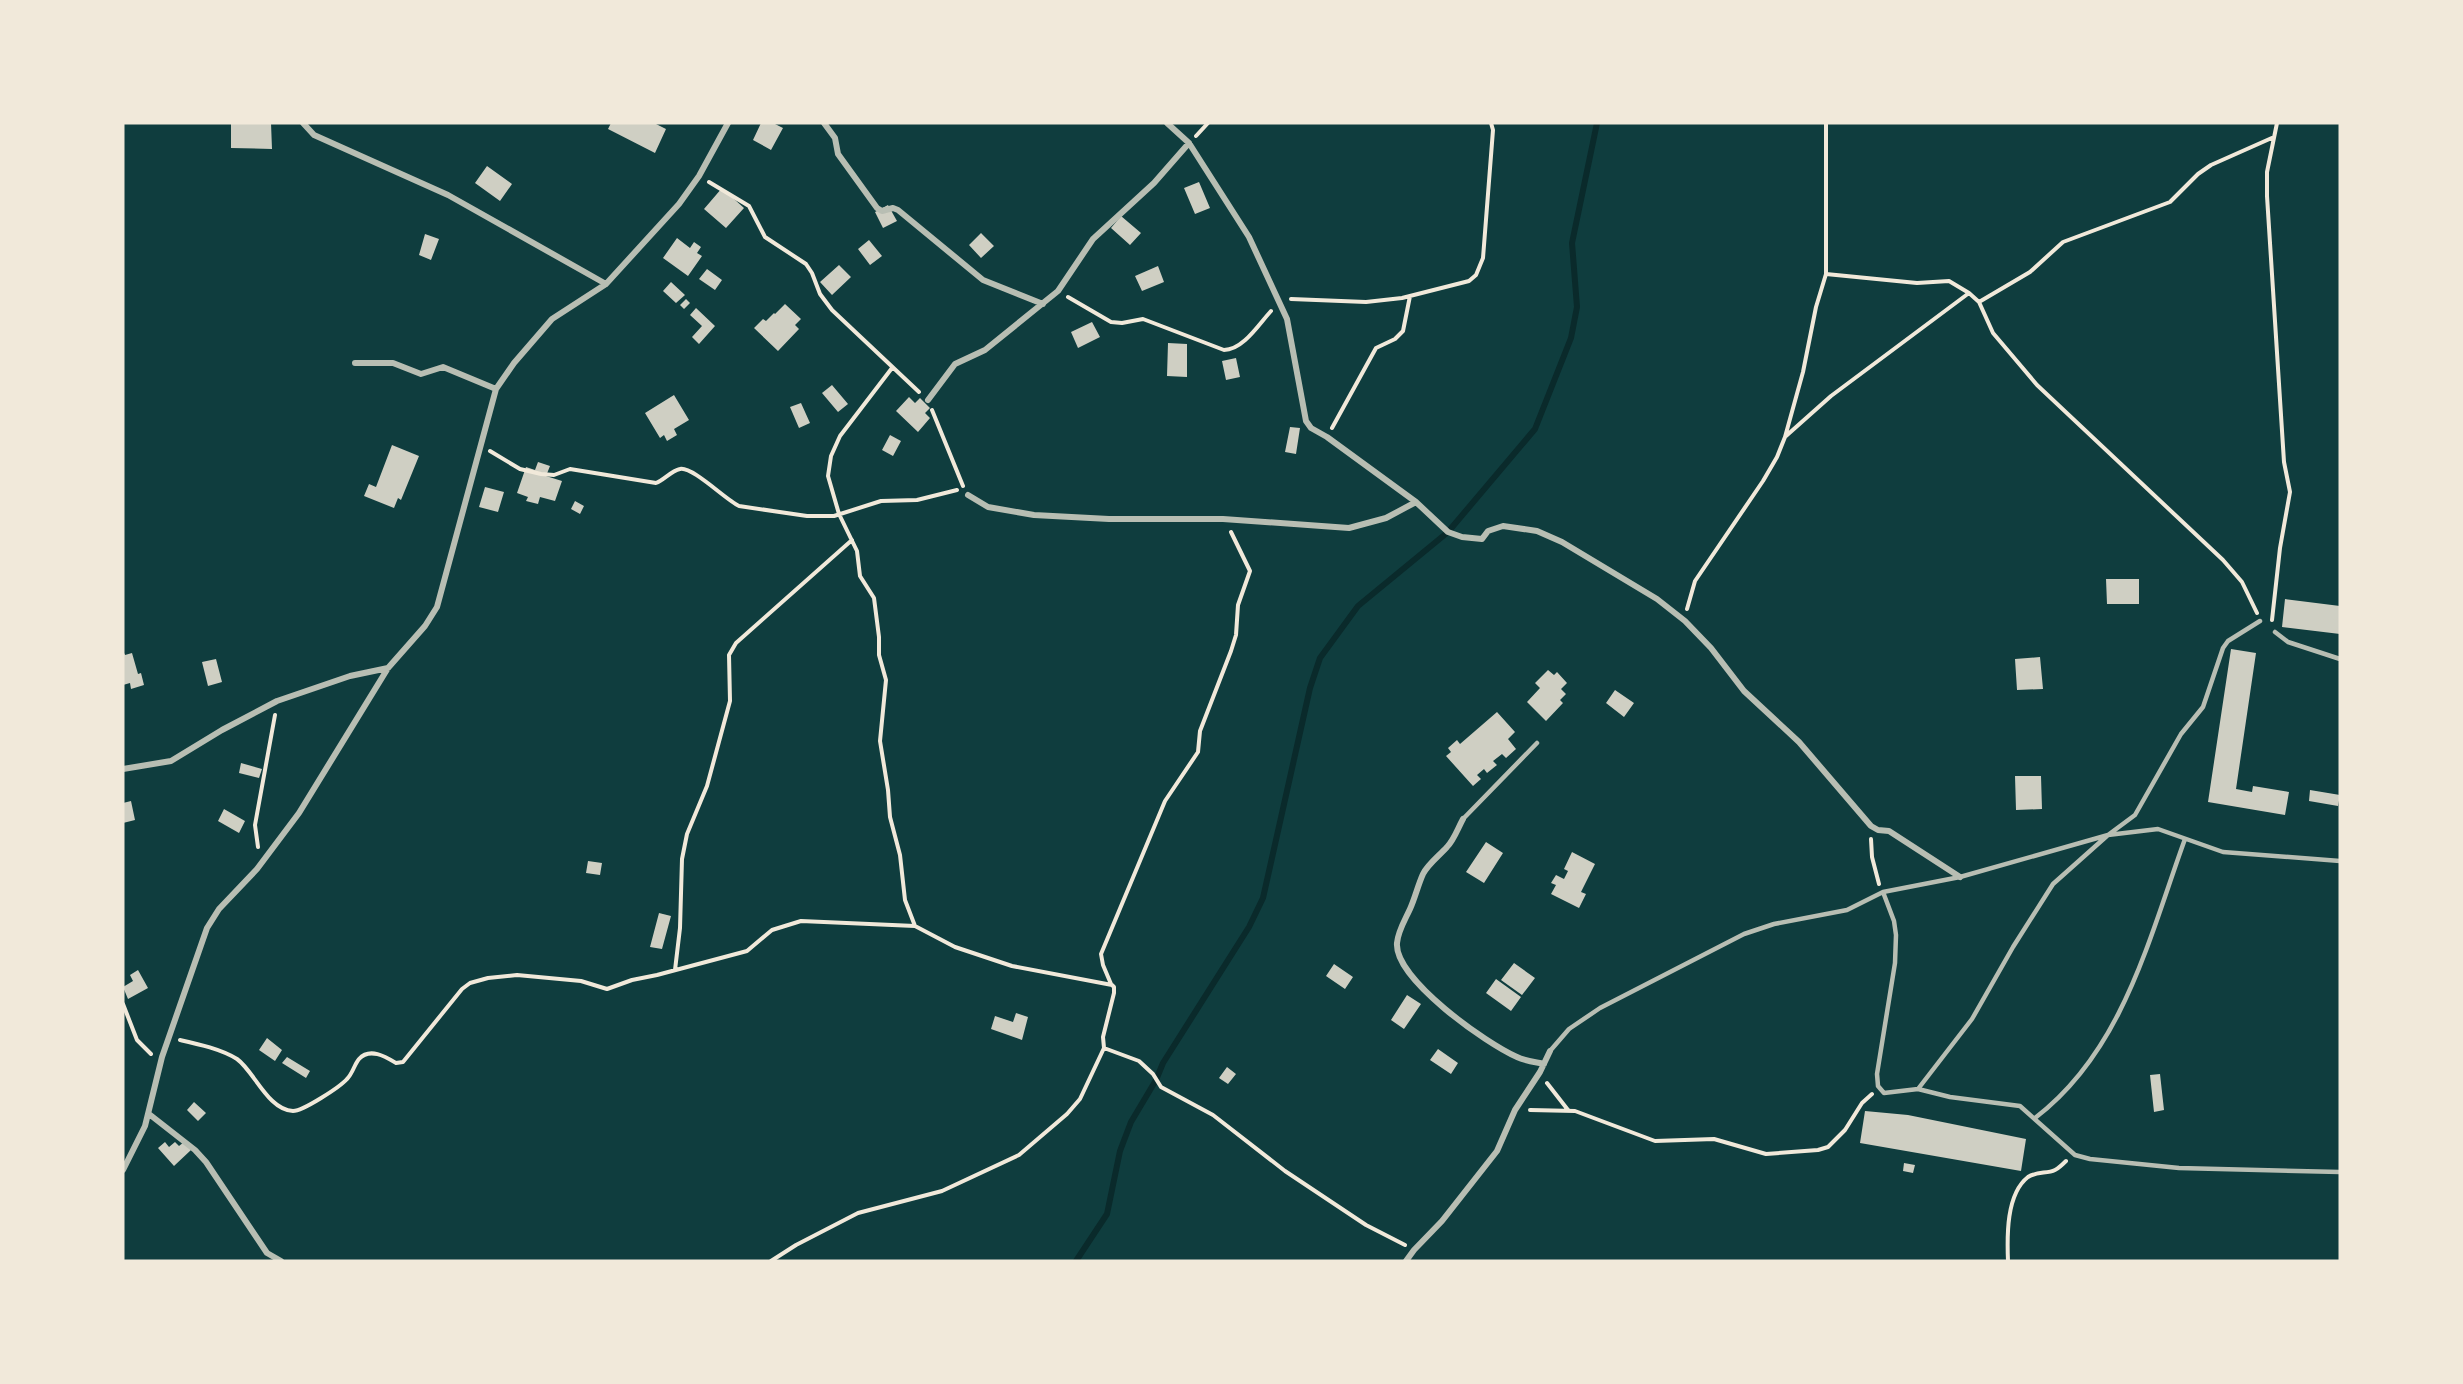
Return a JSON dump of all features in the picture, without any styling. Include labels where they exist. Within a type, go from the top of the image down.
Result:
[{"type":"street","points":[[303,123],[314,135],[448,195],[606,284]]},
{"type":"street","points":[[123,1170],[135,1148],[148,1114],[160,1062],[207,928],[219,909],[262,862],[299,813],[388,668],[425,626],[437,607],[496,389],[514,363],[552,319],[606,284],[679,204],[699,176],[728,123]]},
{"type":"street","points":[[824,123],[835,138],[838,154],[877,208],[882,211],[893,208],[898,210],[983,280],[1043,304]]},
{"type":"street","points":[[1167,123],[1189,143],[1241,222],[1279,300],[1291,332],[1303,414],[1311,428],[1327,437],[1416,502],[1448,532],[1462,537],[1482,538],[1488,531],[1503,526],[1537,531],[1562,542],[1657,599],[1684,621],[1710,648],[1744,691],[1799,742],[1871,826],[1878,830],[1888,831],[1960,877]]},
{"type":"street","points":[[928,400],[955,364],[985,350],[1058,291],[1093,239],[1154,183],[1189,143]]},
{"type":"street","points":[[355,363],[393,363],[421,374],[443,367],[496,389]]},
{"type":"street","points":[[968,495],[988,507],[1034,515],[1109,519],[1223,519],[1349,528],[1386,518],[1416,502]]},
{"type":"street","points":[[123,769],[171,761],[222,730],[277,701],[350,676],[388,668]]},
{"type":"street","points":[[1463,819],[1449,845],[1423,873],[1399,933],[1398,953],[1421,987],[1450,1014],[1480,1036],[1518,1058],[1544,1064]]},
{"type":"street","points":[[1406,1261],[1442,1221],[1497,1151],[1515,1110],[1540,1072],[1550,1051]]},
{"type":"street","points":[[148,1114],[195,1150],[206,1162],[267,1253],[281,1261]]},
{"type":"lane","points":[[1918,1089],[1972,1019],[2019,937],[2053,884],[2108,835],[2135,815],[2181,734],[2203,707],[2223,648],[2228,641],[2260,621]]},
{"type":"lane","points":[[2276,632],[2288,642],[2340,659]]},
{"type":"lane","points":[[1463,819],[1537,743]]},
{"type":"lane","points":[[1550,1051],[1569,1029],[1600,1008],[1744,934],[1774,924],[1847,910],[1883,892],[1960,877],[2108,835],[2158,829],[2223,852],[2340,861]]},
{"type":"lane","points":[[2035,1118],[2053,1105],[2084,1072],[2107,1037],[2128,996],[2185,839]]},
{"type":"lane","points":[[1883,892],[1894,921],[1896,935],[1895,963],[1877,1074],[1878,1086],[1884,1093],[1918,1089],[2020,1106],[2076,1155],[2090,1159],[2180,1168],[2340,1172]]},
{"type":"path","points":[[1058,291],[1111,321],[1122,323],[1143,319],[1224,350],[1231,350],[1240,344],[1279,300],[1366,302],[1410,296],[1469,281],[1480,267],[1483,258],[1493,130],[1491,123]]},
{"type":"path","points":[[1684,621],[1695,582],[1763,481],[1777,458],[1785,437],[1826,274],[1826,123]]},
{"type":"path","points":[[2276,632],[2272,622],[2273,601],[2290,492],[2284,462],[2269,241],[2267,172],[2277,123]]},
{"type":"path","points":[[1979,302],[2030,272],[2063,242],[2170,202],[2198,174],[2211,165],[2274,137]]},
{"type":"path","points":[[480,445],[520,469],[541,474],[554,475],[570,469],[659,483],[682,468],[689,470],[730,502],[740,506],[807,516],[839,514],[881,501],[926,499],[964,488],[928,400],[826,304],[806,264],[765,237],[749,206],[699,176]]},
{"type":"path","points":[[1826,274],[1917,284],[1949,281],[1969,292],[1979,302],[1993,333],[2037,386],[2223,560],[2242,582],[2260,621]]},
{"type":"path","points":[[1785,437],[1831,396],[1969,292]]},
{"type":"path","points":[[1327,437],[1376,348],[1395,339],[1403,331],[1410,296]]},
{"type":"path","points":[[892,368],[840,436],[831,456],[828,476],[839,514],[858,555],[860,576],[874,598],[879,655],[886,680],[880,741],[890,817],[900,855],[905,900],[915,926]]},
{"type":"path","points":[[771,1261],[796,1245],[858,1213],[942,1191],[1018,1155],[1067,1114],[1080,1099],[1104,1048],[1103,1037],[1114,993],[1114,987],[1102,965],[1101,954],[1162,809],[1198,752],[1200,731],[1236,635],[1238,605],[1250,571],[1223,519]]},
{"type":"path","points":[[675,970],[680,928],[682,859],[687,834],[707,786],[730,701],[731,651],[852,540]]},
{"type":"path","points":[[262,862],[255,825],[277,701]]},
{"type":"path","points":[[1871,826],[1872,857],[1876,878],[1883,892]]},
{"type":"path","points":[[169,1036],[237,1059],[264,1092],[281,1107],[294,1111],[308,1106],[348,1079],[360,1058],[371,1054],[382,1054],[396,1063],[403,1062],[462,989],[470,983],[488,978],[516,975],[581,981],[607,988],[747,951],[772,930],[801,921],[915,926],[955,947],[1012,966],[1112,985]]},
{"type":"path","points":[[123,1004],[137,1040],[160,1062]]},
{"type":"path","points":[[1104,1048],[1139,1061],[1153,1074],[1161,1087],[1213,1115],[1285,1171],[1366,1225],[1414,1250]]},
{"type":"path","points":[[1540,1072],[1568,1110]]},
{"type":"path","points":[[1515,1110],[1575,1110],[1655,1141],[1704,1138],[1760,1153],[1799,1152],[1818,1150],[1832,1144],[1878,1086]]},
{"type":"path","points":[[2008,1261],[2007,1228],[2022,1184],[2037,1173],[2054,1170],[2076,1155]]},
{"type":"building","points":[[231,123],[271,123],[272,149],[231,148]]},
{"type":"building","points":[[611,123],[654,123],[666,129],[655,153],[608,129]]},
{"type":"building","points":[[761,123],[773,123],[783,128],[771,150],[753,140]]},
{"type":"building","points":[[487,166],[512,184],[500,201],[475,183]]},
{"type":"building","points":[[1199,182],[1210,208],[1195,214],[1184,188]]},
{"type":"building","points":[[722,188],[744,208],[726,228],[704,209]]},
{"type":"building","points":[[888,205],[897,221],[883,228],[875,212]]},
{"type":"building","points":[[1121,216],[1141,233],[1130,245],[1111,228]]},
{"type":"building","points":[[981,233],[994,246],[981,258],[969,245]]},
{"type":"building","points":[[425,234],[439,239],[431,260],[419,255]]},
{"type":"building","points":[[677,238],[690,248],[694,242],[701,247],[697,253],[702,256],[688,276],[663,258]]},
{"type":"building","points":[[869,240],[882,256],[870,265],[858,249]]},
{"type":"building","points":[[839,265],[851,277],[832,295],[820,282]]},
{"type":"building","points":[[1158,266],[1164,282],[1142,291],[1135,276]]},
{"type":"building","points":[[707,269],[722,280],[715,290],[699,279]]},
{"type":"building","points":[[671,282],[685,295],[676,303],[663,291]]},
{"type":"building","points":[[686,299],[690,303],[684,309],[680,305]]},
{"type":"building","points":[[785,304],[801,319],[795,325],[799,329],[778,351],[754,328],[763,319],[766,321]]},
{"type":"building","points":[[696,308],[715,326],[699,344],[692,337],[702,326],[690,315]]},
{"type":"building","points":[[1092,322],[1100,337],[1078,348],[1071,332]]},
{"type":"building","points":[[1168,343],[1187,344],[1187,377],[1167,376]]},
{"type":"building","points":[[1236,358],[1240,377],[1226,380],[1222,361]]},
{"type":"building","points":[[832,385],[848,404],[838,412],[822,393]]},
{"type":"building","points":[[674,395],[689,420],[674,429],[677,435],[667,441],[664,435],[660,438],[645,413]]},
{"type":"building","points":[[909,397],[915,403],[920,398],[930,408],[925,413],[930,418],[918,432],[896,411]]},
{"type":"building","points":[[801,403],[810,423],[799,428],[790,407]]},
{"type":"building","points":[[1290,427],[1300,428],[1296,454],[1285,452]]},
{"type":"building","points":[[890,435],[901,441],[893,456],[882,450]]},
{"type":"building","points":[[392,445],[419,456],[401,500],[398,498],[394,508],[364,496],[369,484],[376,487]]},
{"type":"building","points":[[538,462],[550,466],[546,476],[562,481],[555,501],[540,497],[538,504],[526,501],[528,497],[517,493],[526,467],[535,470]]},
{"type":"building","points":[[485,487],[504,492],[498,512],[479,507]]},
{"type":"building","points":[[575,501],[584,506],[580,514],[571,509]]},
{"type":"building","points":[[2106,579],[2139,579],[2139,604],[2107,604]]},
{"type":"building","points":[[2285,599],[2340,606],[2340,634],[2282,627]]},
{"type":"building","points":[[2231,649],[2256,653],[2236,789],[2252,792],[2253,786],[2289,792],[2285,815],[2208,802]]},
{"type":"building","points":[[123,651],[125,655],[132,653],[144,685],[131,689],[130,683],[123,685]]},
{"type":"building","points":[[2040,657],[2043,689],[2017,690],[2015,659]]},
{"type":"building","points":[[216,659],[222,682],[208,686],[202,662]]},
{"type":"building","points":[[1548,670],[1554,675],[1557,672],[1567,683],[1561,689],[1566,694],[1560,700],[1563,703],[1546,721],[1527,702],[1540,688],[1535,683]]},
{"type":"building","points":[[1615,690],[1634,703],[1624,717],[1606,703]]},
{"type":"building","points":[[1497,712],[1515,732],[1508,739],[1516,749],[1506,758],[1502,754],[1493,761],[1497,765],[1487,773],[1484,769],[1477,775],[1481,779],[1473,786],[1446,756],[1451,752],[1448,748],[1457,740],[1460,744]]},
{"type":"building","points":[[241,763],[262,769],[259,778],[239,773]]},
{"type":"building","points":[[2015,776],[2041,776],[2042,809],[2016,810]]},
{"type":"building","points":[[2310,790],[2340,795],[2338,806],[2309,801]]},
{"type":"building","points":[[131,801],[135,820],[123,823],[123,803]]},
{"type":"building","points":[[224,809],[245,821],[239,833],[218,821]]},
{"type":"building","points":[[1486,842],[1503,853],[1484,883],[1466,872]]},
{"type":"building","points":[[1572,852],[1595,864],[1581,892],[1586,894],[1579,908],[1551,894],[1556,885],[1551,883],[1556,875],[1564,879],[1568,871],[1564,869]]},
{"type":"building","points":[[588,861],[602,863],[600,875],[586,873]]},
{"type":"building","points":[[659,913],[671,916],[662,949],[650,947]]},
{"type":"building","points":[[1514,963],[1535,978],[1522,995],[1501,980]]},
{"type":"building","points":[[1334,964],[1353,977],[1345,989],[1326,976]]},
{"type":"building","points":[[138,970],[148,988],[128,999],[123,987],[133,981],[130,975]]},
{"type":"building","points":[[1496,979],[1521,997],[1511,1011],[1486,993]]},
{"type":"building","points":[[1407,995],[1421,1004],[1404,1029],[1391,1020]]},
{"type":"building","points":[[1016,1013],[1028,1017],[1022,1040],[991,1029],[995,1016],[1013,1022]]},
{"type":"building","points":[[267,1038],[282,1050],[275,1061],[259,1050]]},
{"type":"building","points":[[1438,1049],[1458,1063],[1451,1074],[1430,1060]]},
{"type":"building","points":[[287,1057],[310,1071],[306,1078],[282,1063]]},
{"type":"building","points":[[1227,1067],[1236,1074],[1228,1084],[1219,1078]]},
{"type":"building","points":[[2160,1074],[2164,1110],[2154,1112],[2150,1075]]},
{"type":"building","points":[[194,1102],[206,1113],[198,1121],[187,1110]]},
{"type":"building","points":[[1865,1111],[1908,1115],[2026,1139],[2021,1171],[1860,1143]]},
{"type":"building","points":[[165,1142],[169,1147],[175,1142],[179,1146],[184,1142],[191,1150],[174,1166],[158,1148]]},
{"type":"building","points":[[1904,1163],[1915,1165],[1913,1173],[1903,1171]]},
{"type":"waterway","points":[[1076,1261],[1107,1214],[1120,1151],[1131,1122],[1156,1080],[1163,1063],[1249,927],[1263,898],[1310,688],[1320,658],[1358,606],[1448,532],[1535,429],[1571,338],[1577,307],[1572,243],[1597,123]]}]
